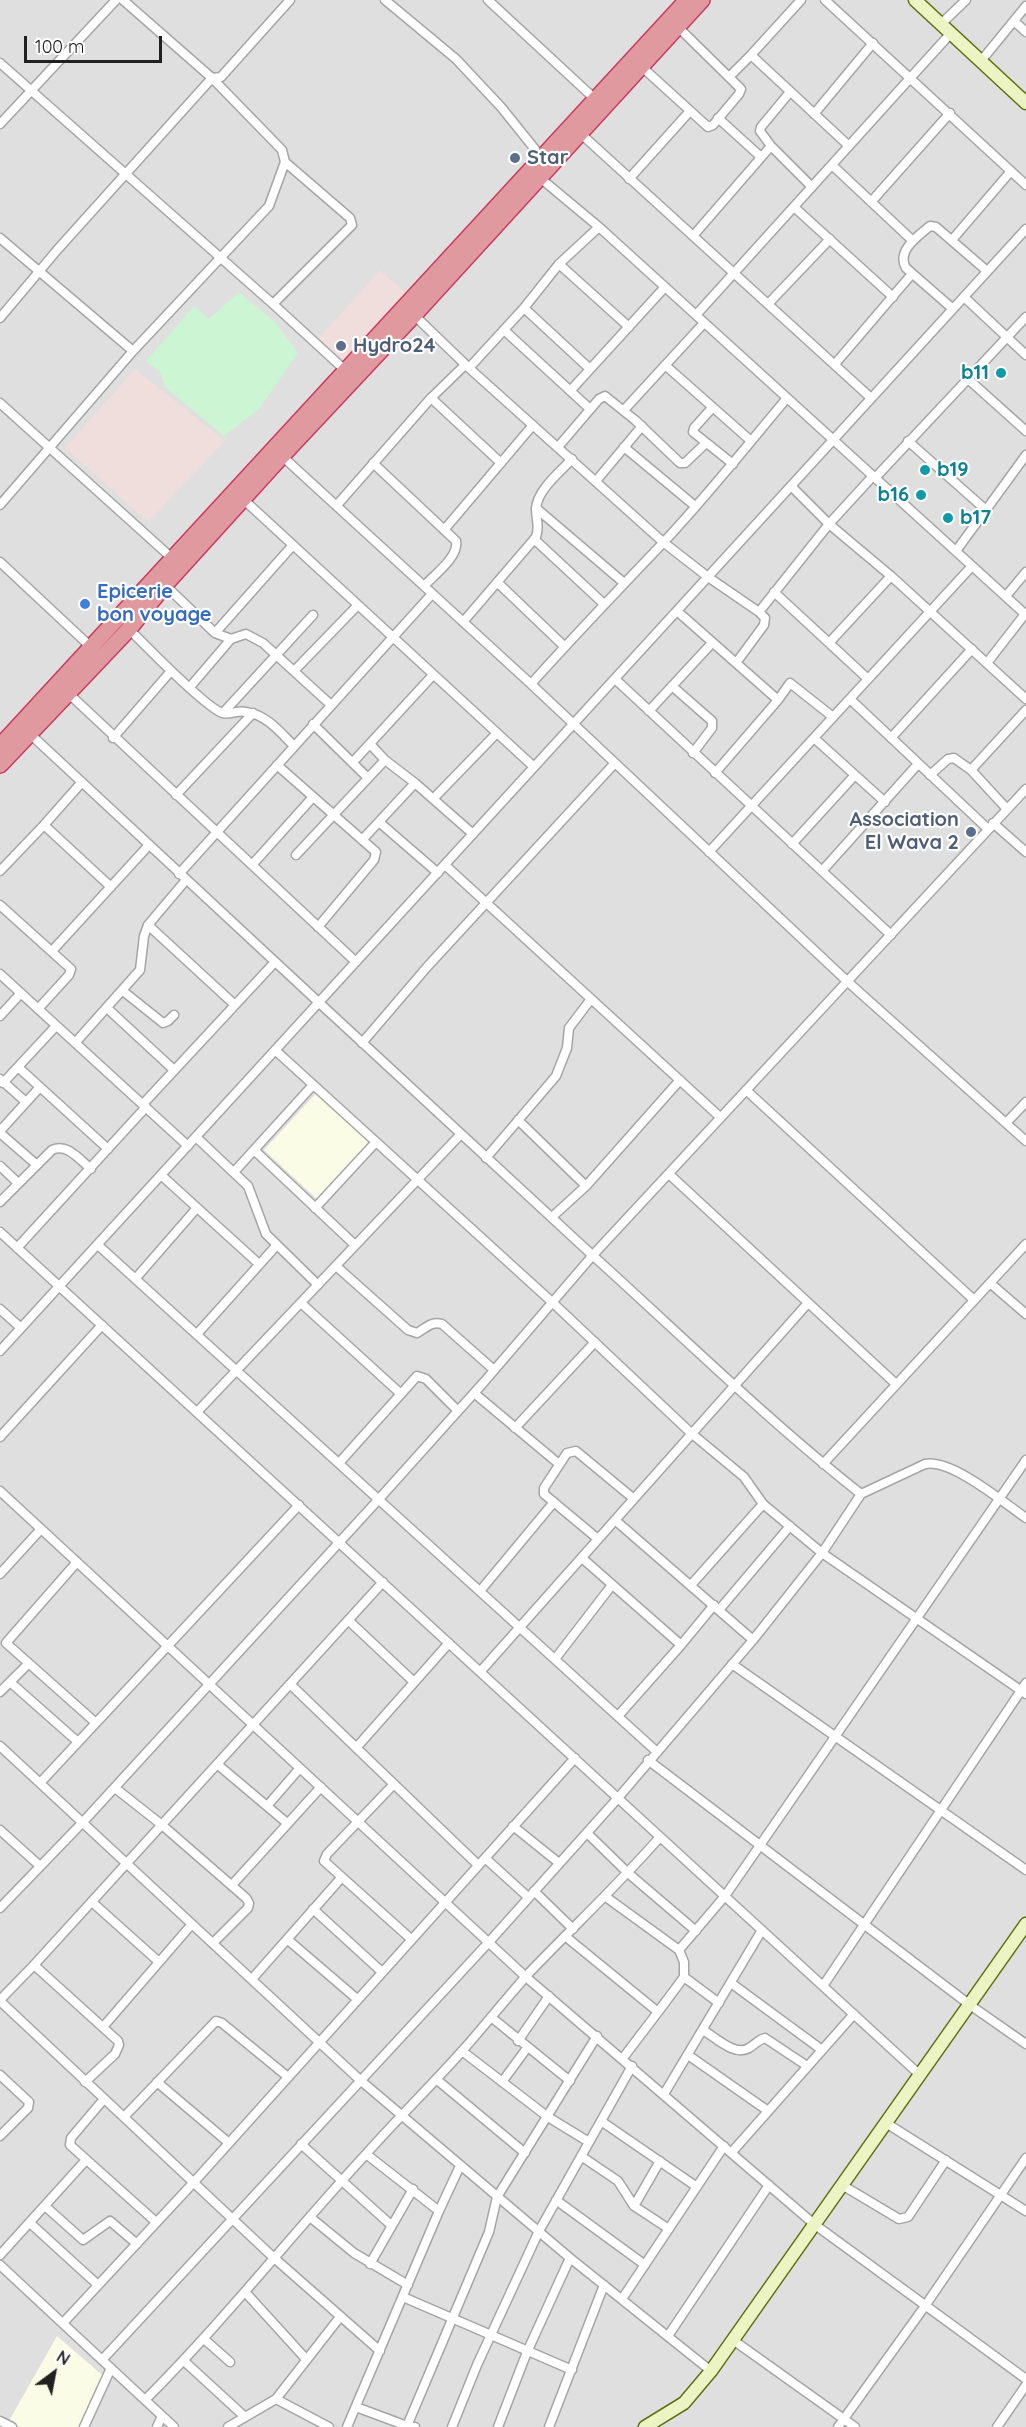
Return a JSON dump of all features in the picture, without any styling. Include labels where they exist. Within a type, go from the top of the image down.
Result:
[{"type":"highway","points":[[0,765],[68,693],[173,559],[687,0]]},
{"type":"highway","points":[[3,736],[92,648],[129,629],[165,585],[282,456],[702,0]]},
{"type":"street","points":[[0,124],[116,0]]},
{"type":"street","points":[[0,505],[133,351],[269,206],[285,162],[282,150],[212,78],[123,0]]},
{"type":"street","points":[[0,318],[39,271],[212,78],[221,77],[290,0]]},
{"type":"street","points":[[385,0],[456,59],[501,107],[542,158]]},
{"type":"street","points":[[488,0],[596,100]]},
{"type":"street","points":[[730,76],[801,0]]},
{"type":"street","points":[[825,0],[1026,185]]},
{"type":"street","points":[[915,0],[1026,103]]},
{"type":"street","points":[[941,24],[966,0]]},
{"type":"street","points":[[981,61],[1026,6]]},
{"type":"street","points":[[1014,21],[1026,32]]},
{"type":"street","points":[[642,67],[710,128],[741,91],[741,86],[678,27]]},
{"type":"street","points":[[696,315],[951,33]]},
{"type":"street","points":[[814,114],[873,43]]},
{"type":"street","points":[[751,55],[849,146]]},
{"type":"street","points":[[0,63],[346,371]]},
{"type":"street","points":[[790,92],[760,131],[771,146],[812,187]]},
{"type":"street","points":[[629,179],[690,111]]},
{"type":"street","points":[[872,202],[950,114]]},
{"type":"street","points":[[718,118],[761,157]]},
{"type":"street","points":[[580,133],[871,398]]},
{"type":"street","points":[[693,236],[771,146]]},
{"type":"street","points":[[273,304],[352,225],[350,218],[285,162]]},
{"type":"street","points":[[832,165],[914,241]]},
{"type":"street","points":[[952,240],[1011,171]]},
{"type":"street","points":[[538,177],[599,227],[1026,614],[987,663]]},
{"type":"street","points":[[794,207],[893,297]]},
{"type":"street","points":[[953,309],[911,275],[902,259],[914,241],[933,226],[987,271]]},
{"type":"street","points":[[337,505],[431,398],[504,330],[559,264],[599,227]]},
{"type":"street","points":[[0,1351],[99,1246],[161,1175],[1026,229]]},
{"type":"street","points":[[0,238],[133,351]]},
{"type":"street","points":[[769,303],[830,239]]},
{"type":"street","points":[[559,264],[628,327]]},
{"type":"street","points":[[835,364],[911,275]]},
{"type":"street","points":[[571,390],[664,287]]},
{"type":"street","points":[[963,297],[1026,355]]},
{"type":"street","points":[[524,308],[590,369]]},
{"type":"street","points":[[414,315],[467,366],[663,542],[765,618],[764,625],[736,663]]},
{"type":"street","points":[[759,612],[829,524],[1026,317]]},
{"type":"street","points":[[624,410],[704,323]]},
{"type":"street","points":[[504,330],[590,409]]},
{"type":"street","points":[[665,365],[751,441]]},
{"type":"street","points":[[968,379],[1026,431]]},
{"type":"street","points":[[558,447],[604,396],[624,410],[682,464],[693,457],[706,443]]},
{"type":"street","points":[[431,398],[501,463]]},
{"type":"street","points":[[531,684],[733,464],[787,398]]},
{"type":"street","points":[[0,403],[173,559]]},
{"type":"street","points":[[712,408],[693,429],[706,443],[733,464]]},
{"type":"street","points":[[444,530],[533,425]]},
{"type":"street","points":[[596,481],[642,426]]},
{"type":"street","points":[[908,441],[986,510]]},
{"type":"street","points":[[624,447],[695,506]]},
{"type":"street","points":[[956,551],[1026,455]]},
{"type":"street","points":[[282,456],[531,684],[848,982],[1026,1141]]},
{"type":"street","points":[[463,622],[534,539],[539,529],[536,508],[544,490],[572,459]]},
{"type":"street","points":[[373,464],[453,537],[457,546],[453,554],[424,586]]},
{"type":"street","points":[[791,486],[829,524],[931,611],[1026,699]]},
{"type":"street","points":[[243,499],[534,767]]},
{"type":"street","points":[[536,508],[624,583]]},
{"type":"street","points":[[534,539],[604,604]]},
{"type":"street","points":[[215,633],[292,545]]},
{"type":"street","points":[[0,562],[92,648]]},
{"type":"street","points":[[709,852],[972,566]]},
{"type":"street","points":[[1006,596],[1026,572]]},
{"type":"street","points":[[830,643],[891,576]]},
{"type":"street","points":[[497,582],[565,646]]},
{"type":"street","points":[[165,585],[215,633],[231,639]]},
{"type":"street","points":[[774,592],[868,679]]},
{"type":"street","points":[[75,1043],[140,970],[144,936],[148,926],[216,832],[432,594]]},
{"type":"street","points":[[294,671],[358,605]]},
{"type":"street","points":[[677,611],[778,700]]},
{"type":"street","points":[[222,713],[313,615]]},
{"type":"street","points":[[129,629],[171,671],[222,713],[237,711],[264,717],[294,746]]},
{"type":"street","points":[[190,687],[231,639],[246,634],[263,643],[331,705]]},
{"type":"street","points":[[649,711],[712,643]]},
{"type":"street","points":[[891,738],[972,649]]},
{"type":"street","points":[[113,738],[171,671]]},
{"type":"street","points":[[352,762],[433,675]]},
{"type":"street","points":[[615,679],[891,935]]},
{"type":"street","points":[[715,773],[765,717],[790,683],[833,717]]},
{"type":"street","points":[[672,686],[712,721],[712,728],[693,753]]},
{"type":"street","points":[[68,693],[113,738],[356,962]]},
{"type":"street","points":[[850,699],[930,775],[1026,852]]},
{"type":"street","points":[[971,770],[1026,710]]},
{"type":"street","points":[[176,795],[252,713]]},
{"type":"street","points":[[313,724],[367,777]]},
{"type":"street","points":[[29,733],[460,1135],[734,1385],[823,1464],[861,1494]]},
{"type":"street","points":[[434,799],[497,733]]},
{"type":"street","points":[[814,738],[885,802]]},
{"type":"street","points":[[370,744],[385,760],[473,834]]},
{"type":"street","points":[[930,775],[951,757],[971,770],[1007,809]]},
{"type":"street","points":[[296,855],[385,760]]},
{"type":"street","points":[[362,1043],[427,967],[615,763]]},
{"type":"street","points":[[822,871],[918,764]]},
{"type":"street","points":[[277,765],[376,852],[376,856],[318,927]]},
{"type":"street","points":[[792,844],[855,775]]},
{"type":"street","points":[[0,871],[82,782]]},
{"type":"street","points":[[362,840],[415,783]]},
{"type":"street","points":[[0,1908],[115,1788],[379,1499],[495,1370],[593,1255],[1026,789]]},
{"type":"street","points":[[252,865],[313,797]]},
{"type":"street","points":[[379,822],[438,873]]},
{"type":"street","points":[[44,825],[111,887]]},
{"type":"street","points":[[52,951],[149,845]]},
{"type":"street","points":[[445,865],[720,1117]]},
{"type":"street","points":[[0,904],[69,966],[71,972],[38,1009]]},
{"type":"street","points":[[148,926],[235,1005]]},
{"type":"street","points":[[17,1248],[108,1149],[174,1070],[275,962]]},
{"type":"street","points":[[0,974],[188,1146]]},
{"type":"street","points":[[123,991],[162,1023],[174,1015]]},
{"type":"street","points":[[0,1016],[21,993]]},
{"type":"street","points":[[486,1158],[556,1076],[567,1048],[569,1028],[591,999]]},
{"type":"street","points":[[107,1008],[174,1070]]},
{"type":"street","points":[[26,1102],[2,1081],[56,1026]]},
{"type":"street","points":[[275,1050],[552,1302],[691,1433],[744,1477],[763,1504],[822,1553],[1024,1689],[940,1809],[823,1986]]},
{"type":"street","points":[[18,1067],[108,1149]]},
{"type":"street","points":[[552,1217],[586,1186],[680,1080]]},
{"type":"street","points":[[234,1172],[313,1085]]},
{"type":"street","points":[[37,1165],[0,1132],[40,1087]]},
{"type":"street","points":[[746,1090],[974,1300]]},
{"type":"street","points":[[1006,1123],[1026,1102]]},
{"type":"street","points":[[518,1120],[586,1186]]},
{"type":"street","points":[[197,1412],[460,1135]]},
{"type":"street","points":[[196,1137],[252,1192],[266,1234],[318,1285]]},
{"type":"street","points":[[315,1208],[376,1142]]},
{"type":"street","points":[[0,1202],[52,1150],[65,1148],[91,1168]]},
{"type":"street","points":[[254,1150],[355,1245]]},
{"type":"street","points":[[0,1166],[18,1183]]},
{"type":"street","points":[[670,1174],[896,1384]]},
{"type":"street","points":[[161,1175],[259,1264]]},
{"type":"street","points":[[136,1278],[196,1209]]},
{"type":"street","points":[[0,1233],[920,2075]]},
{"type":"street","points":[[823,1464],[1026,1244]]},
{"type":"street","points":[[99,1246],[656,1751]]},
{"type":"street","points":[[196,1334],[276,1246]]},
{"type":"street","points":[[336,1266],[408,1330],[417,1333],[430,1324],[436,1322],[442,1324],[495,1370]]},
{"type":"street","points":[[990,1283],[1026,1314]]},
{"type":"street","points":[[301,1303],[401,1394]]},
{"type":"street","points":[[480,1672],[808,1303]]},
{"type":"street","points":[[0,1309],[21,1329]]},
{"type":"street","points":[[0,1437],[102,1325]]},
{"type":"street","points":[[515,1428],[595,1342]]},
{"type":"street","points":[[339,1463],[414,1378],[421,1377],[458,1411]]},
{"type":"street","points":[[474,1393],[559,1464]]},
{"type":"street","points":[[598,1539],[544,1494],[543,1491],[567,1453],[576,1451],[634,1499]]},
{"type":"street","points":[[679,1950],[725,1896],[915,1617],[1026,1460]]},
{"type":"street","points":[[102,2360],[489,1942],[618,1798],[648,1760],[753,1640],[822,1553],[861,1494],[925,1464],[932,1463],[946,1467],[998,1498],[1026,1518]]},
{"type":"street","points":[[0,1491],[526,1977],[814,2224],[1026,2379]]},
{"type":"street","points":[[480,1591],[554,1502]]},
{"type":"street","points":[[691,1585],[763,1504]]},
{"type":"street","points":[[40,1783],[299,1505]]},
{"type":"street","points":[[615,1520],[753,1640]]},
{"type":"street","points":[[618,1716],[789,1526]]},
{"type":"street","points":[[0,1574],[41,1529]]},
{"type":"street","points":[[582,1558],[681,1645]]},
{"type":"street","points":[[77,1563],[8,1640],[7,1645],[96,1723]]},
{"type":"street","points":[[380,2351],[273,2257],[0,2001],[383,1582]]},
{"type":"street","points":[[555,1659],[612,1585]]},
{"type":"street","points":[[348,1620],[414,1682]]},
{"type":"street","points":[[356,1748],[449,1643]]},
{"type":"street","points":[[0,1692],[28,1664]]},
{"type":"street","points":[[732,1664],[1026,1870]]},
{"type":"street","points":[[10,1682],[78,1743]]},
{"type":"street","points":[[290,1684],[394,1784],[482,1862],[531,1894],[573,1929]]},
{"type":"street","points":[[0,1746],[360,2079],[570,2258],[711,2371]]},
{"type":"street","points":[[63,2323],[194,2182],[575,1758]]},
{"type":"street","points":[[648,1760],[970,2006],[1026,2044]]},
{"type":"street","points":[[218,1764],[287,1823]]},
{"type":"street","points":[[267,1806],[300,1768]]},
{"type":"street","points":[[394,1784],[324,1858],[324,1861],[411,1939]]},
{"type":"street","points":[[232,1885],[321,1787]]},
{"type":"street","points":[[115,1788],[162,1825],[246,1898],[249,1903],[248,1908],[213,1942]]},
{"type":"street","points":[[513,1826],[559,1863]]},
{"type":"street","points":[[587,1833],[628,1873],[696,1931]]},
{"type":"street","points":[[2,1834],[40,1866]]},
{"type":"street","points":[[145,2400],[246,2293],[273,2257],[462,2051],[526,1977],[606,1897],[660,1837]]},
{"type":"street","points":[[252,1979],[342,1877]]},
{"type":"street","points":[[606,1897],[679,1950],[685,1970],[684,1977],[623,2058]]},
{"type":"street","points":[[92,1902],[159,1962]]},
{"type":"street","points":[[313,1909],[382,1972]]},
{"type":"street","points":[[103,2027],[192,1924]]},
{"type":"street","points":[[645,2427],[684,2403],[711,2371],[1026,1924]]},
{"type":"street","points":[[664,2094],[762,1930]]},
{"type":"street","points":[[565,1936],[658,2012]]},
{"type":"street","points":[[287,1939],[357,1999]]},
{"type":"street","points":[[34,1965],[118,2041],[118,2050],[85,2082]]},
{"type":"street","points":[[684,1977],[719,2003]]},
{"type":"street","points":[[730,1983],[822,2050]]},
{"type":"street","points":[[518,2041],[549,1996]]},
{"type":"street","points":[[732,2152],[854,2014]]},
{"type":"street","points":[[491,2018],[570,2081]]},
{"type":"street","points":[[124,2117],[216,2021],[222,2023],[288,2077]]},
{"type":"street","points":[[703,2030],[741,2051],[765,2038],[807,2066]]},
{"type":"street","points":[[356,2407],[411,2426],[451,2319],[489,2232],[497,2197],[597,2036]]},
{"type":"street","points":[[502,2082],[526,2048]]},
{"type":"street","points":[[462,2051],[548,2117],[589,2142]]},
{"type":"street","points":[[688,2055],[768,2112]]},
{"type":"street","points":[[452,2427],[489,2336],[538,2231],[632,2066]]},
{"type":"street","points":[[0,2075],[29,2102],[28,2108],[0,2136]]},
{"type":"street","points":[[436,2079],[525,2153]]},
{"type":"street","points":[[157,2082],[229,2143]]},
{"type":"street","points":[[104,2099],[69,2142],[156,2222]]},
{"type":"street","points":[[601,2121],[697,2187]]},
{"type":"street","points":[[886,2123],[1026,2211]]},
{"type":"street","points":[[301,2144],[391,2225]]},
{"type":"street","points":[[622,2300],[724,2146]]},
{"type":"street","points":[[366,2154],[439,2211]]},
{"type":"street","points":[[581,2156],[618,2181],[634,2206],[669,2229]]},
{"type":"street","points":[[841,2423],[925,2306],[1026,2158]]},
{"type":"street","points":[[0,2255],[86,2160]]},
{"type":"street","points":[[842,2185],[898,2219],[903,2219],[908,2217],[946,2160]]},
{"type":"street","points":[[634,2206],[660,2161]]},
{"type":"street","points":[[347,2427],[460,2166]]},
{"type":"street","points":[[668,2336],[769,2185]]},
{"type":"street","points":[[370,2264],[413,2189]]},
{"type":"street","points":[[555,2200],[645,2265]]},
{"type":"street","points":[[45,2206],[83,2240],[110,2221],[136,2244]]},
{"type":"street","points":[[310,2217],[370,2264],[408,2285]]},
{"type":"street","points":[[30,2223],[98,2285]]},
{"type":"street","points":[[498,2427],[527,2352],[570,2258]]},
{"type":"street","points":[[0,2265],[174,2427]]},
{"type":"street","points":[[549,2427],[604,2284]]},
{"type":"street","points":[[246,2293],[306,2359]]},
{"type":"street","points":[[403,2297],[572,2370]]},
{"type":"street","points":[[228,2427],[276,2399],[340,2317]]},
{"type":"street","points":[[204,2339],[230,2362]]},
{"type":"street","points":[[733,2340],[841,2423],[855,2427]]},
{"type":"street","points":[[184,2361],[245,2417]]},
{"type":"street","points":[[84,2427],[111,2368]]},
{"type":"street","points":[[997,2427],[1026,2385]]},
{"type":"street","points":[[276,2399],[330,2427]]},
{"type":"street","points":[[157,2427],[162,2416]]},
{"type":"street","points":[[0,2421],[12,2427]]},
{"type":"shaded area","points":[[0,0],[1026,0],[1026,2427],[0,2427]]},
{"type":"shaded area","points":[[380,270],[407,294],[343,363],[317,340]]},
{"type":"shaded area","points":[[135,369],[225,441],[148,522],[65,448]]},
{"type":"shaded area","points":[[319,1090],[373,1139],[318,1200],[264,1150]]},
{"type":"shaded area","points":[[57,2336],[108,2380],[79,2427],[19,2427],[9,2421]]},
{"type":"green space","points":[[239,292],[276,323],[298,353],[258,410],[224,436],[165,387],[161,373],[146,361],[194,306],[209,319]]},
{"type":"place","name":"Star","points":[[515,158]]},
{"type":"place","name":"Hydro24","points":[[341,346]]},
{"type":"place","name":"b11","points":[[1001,373]]},
{"type":"place","name":"b19","points":[[925,470]]},
{"type":"place","name":"b16","points":[[921,495]]},
{"type":"place","name":"b17","points":[[948,518]]},
{"type":"place","name":"Epicerie bon voyage","points":[[85,604]]},
{"type":"place","name":"Association El Wava 2","points":[[971,832]]}]
